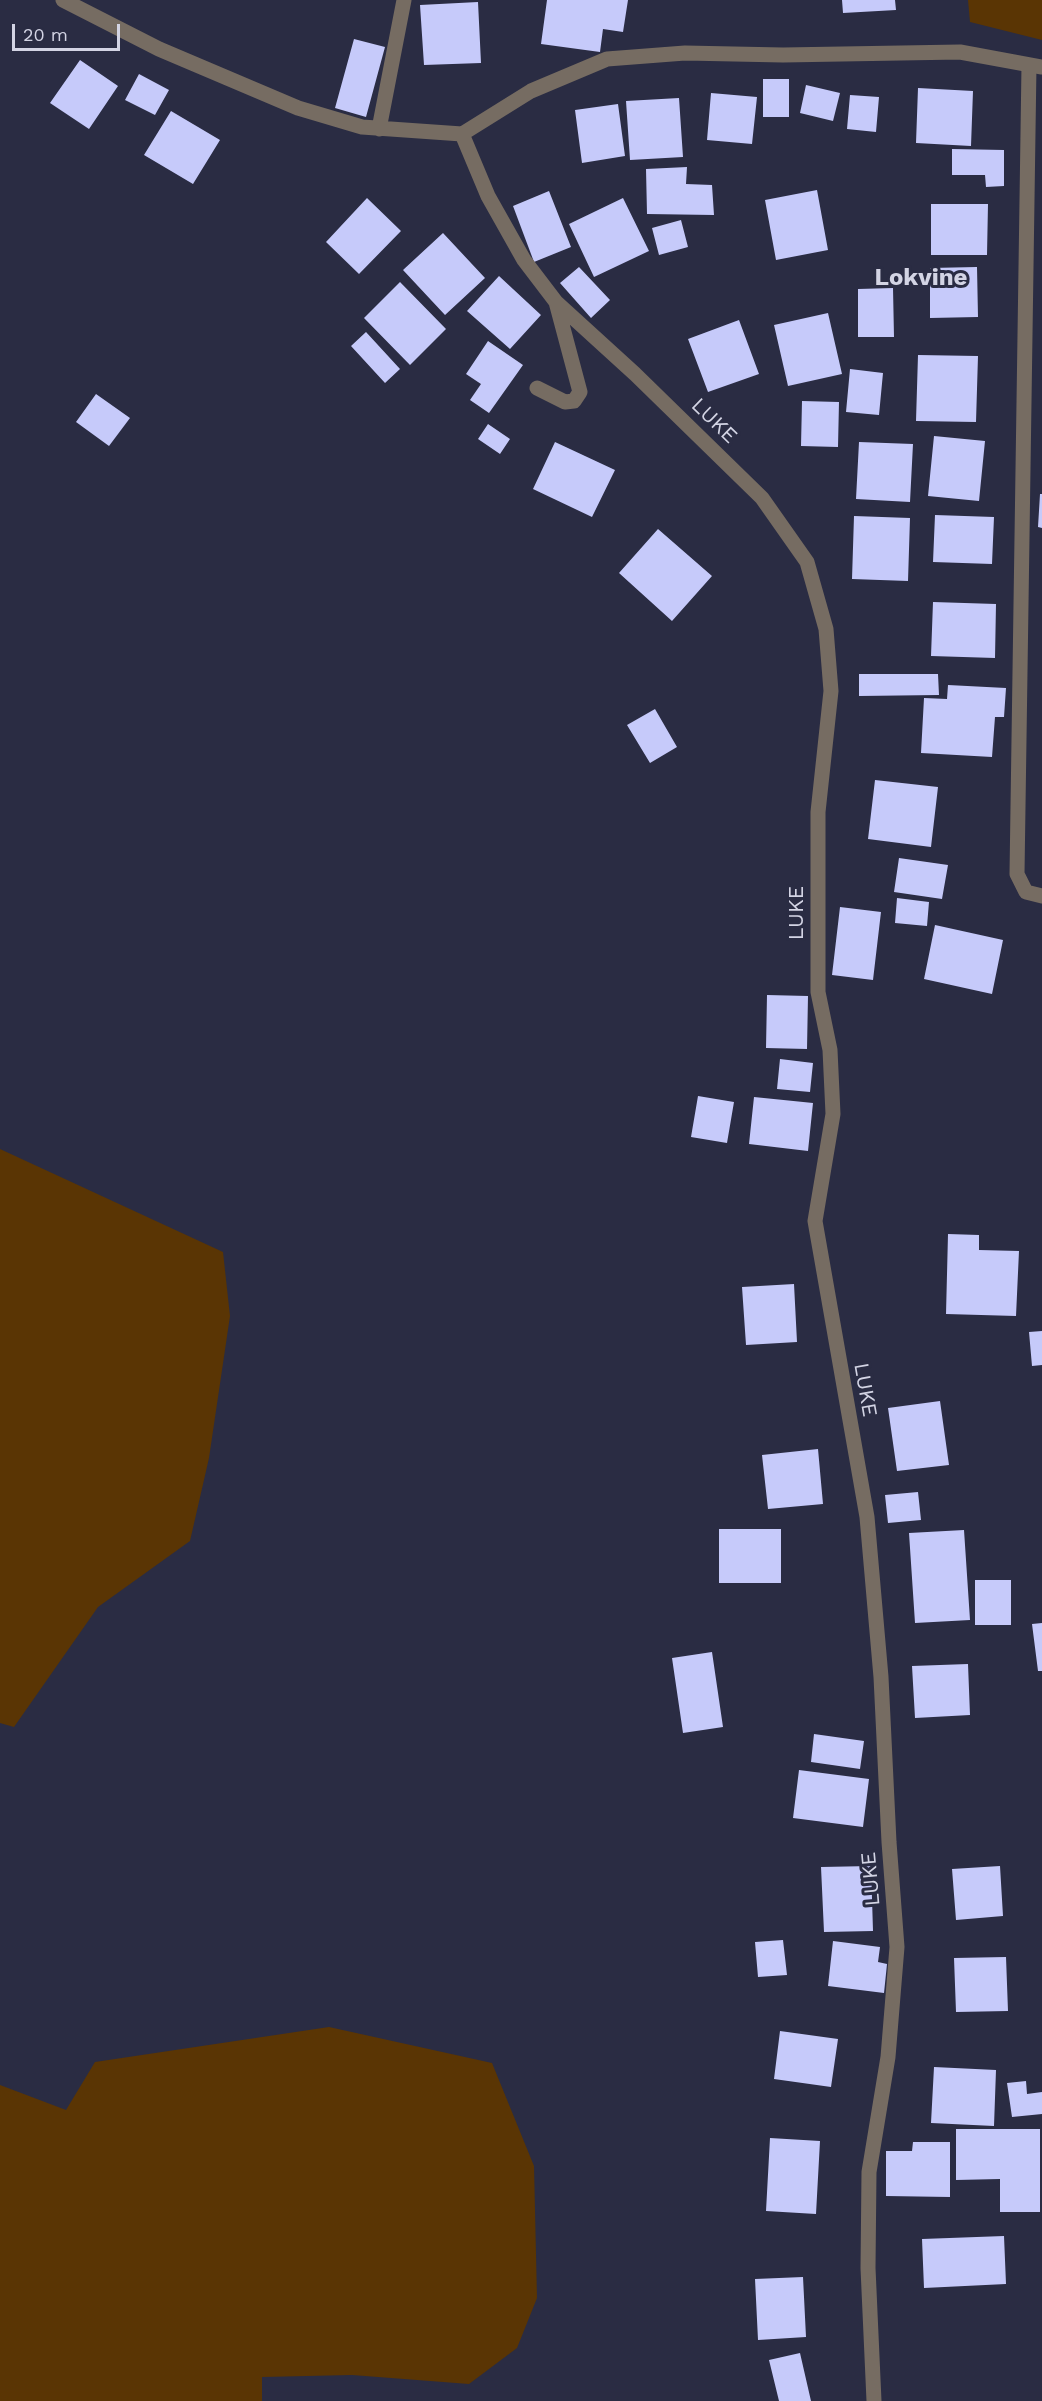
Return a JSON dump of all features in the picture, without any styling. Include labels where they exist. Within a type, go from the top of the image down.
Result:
[{"type":"street","points":[[63,0],[159,49],[298,108],[362,127],[379,129],[462,134],[531,91],[607,59],[685,53],[783,55],[960,52],[1035,66],[1017,874],[1026,892],[1042,896]]},
{"type":"street","points":[[379,129],[405,0]]},
{"type":"street","name":"LUKE","points":[[462,134],[493,205],[524,260],[556,302],[635,374],[762,498],[807,562],[826,629],[831,691],[818,812],[818,992],[830,1050],[834,1114],[815,1221],[867,1517],[881,1677],[897,1947],[888,2057],[869,2172],[868,2268],[874,2401]]},
{"type":"street","points":[[537,388],[565,402],[574,400],[580,392],[556,302]]},
{"type":"shaded area","points":[[968,0],[1042,0],[1042,40],[970,22]]},
{"type":"shaded area","points":[[0,1149],[223,1252],[230,1316],[209,1458],[190,1541],[98,1607],[14,1727],[0,1723]]},
{"type":"shaded area","points":[[329,2027],[492,2063],[534,2166],[537,2298],[517,2348],[469,2384],[352,2375],[262,2377],[262,2401],[0,2401],[0,2085],[66,2110],[95,2062]]},
{"type":"building","points":[[547,0],[628,0],[623,32],[603,29],[600,52],[541,44]]},
{"type":"building","points":[[842,0],[895,0],[896,10],[843,13]]},
{"type":"building","points":[[478,2],[481,63],[424,65],[420,5]]},
{"type":"building","points":[[354,39],[385,47],[366,117],[335,108]]},
{"type":"building","points":[[80,60],[118,86],[89,129],[50,103]]},
{"type":"building","points":[[139,74],[169,90],[155,115],[125,100]]},
{"type":"building","points":[[763,79],[789,79],[789,117],[763,117]]},
{"type":"building","points":[[806,85],[840,93],[833,121],[800,113]]},
{"type":"building","points":[[918,88],[973,91],[971,146],[916,143]]},
{"type":"building","points":[[711,93],[757,97],[752,144],[707,140]]},
{"type":"building","points":[[850,95],[879,97],[876,132],[847,129]]},
{"type":"building","points":[[679,98],[683,157],[630,160],[626,101]]},
{"type":"building","points":[[618,104],[625,156],[582,163],[575,110]]},
{"type":"building","points":[[171,111],[220,140],[193,184],[144,155]]},
{"type":"building","points":[[952,149],[1004,150],[1004,186],[986,187],[985,175],[952,175]]},
{"type":"building","points":[[687,167],[686,184],[712,185],[714,215],[647,214],[646,169]]},
{"type":"building","points":[[817,190],[828,250],[776,260],[765,200]]},
{"type":"building","points":[[549,191],[571,247],[534,262],[513,206]]},
{"type":"building","points":[[367,198],[401,231],[359,274],[326,242]]},
{"type":"building","points":[[623,198],[649,251],[594,277],[569,224]]},
{"type":"building","points":[[931,204],[988,204],[987,255],[931,255]]},
{"type":"building","points":[[681,220],[688,247],[659,255],[652,228]]},
{"type":"building","points":[[443,233],[485,278],[445,315],[403,270]]},
{"type":"building","points":[[579,267],[610,300],[591,318],[560,283]]},
{"type":"building","points":[[977,267],[978,317],[930,318],[930,268]]},
{"type":"building","points":[[499,276],[541,315],[510,349],[467,311]]},
{"type":"building","points":[[400,282],[446,329],[410,365],[364,318]]},
{"type":"building","points":[[893,288],[894,337],[858,337],[858,289]]},
{"type":"building","points":[[828,313],[842,374],[788,386],[774,325]]},
{"type":"building","points":[[739,320],[759,374],[708,392],[688,339]]},
{"type":"building","points":[[366,332],[400,369],[385,383],[351,346]]},
{"type":"building","points":[[488,341],[523,365],[489,413],[470,400],[481,384],[466,374]]},
{"type":"building","points":[[918,355],[978,356],[976,422],[916,421]]},
{"type":"building","points":[[850,369],[883,373],[879,415],[846,412]]},
{"type":"building","points":[[96,394],[130,418],[109,446],[76,422]]},
{"type":"building","points":[[802,401],[839,402],[838,447],[801,446]]},
{"type":"building","points":[[488,424],[510,439],[500,454],[478,439]]},
{"type":"building","points":[[934,436],[985,441],[979,501],[928,496]]},
{"type":"building","points":[[555,442],[615,470],[592,517],[533,489]]},
{"type":"building","points":[[859,442],[913,444],[910,502],[856,499]]},
{"type":"building","points":[[1040,494],[1042,494],[1042,528],[1038,527]]},
{"type":"building","points":[[935,515],[994,517],[992,564],[933,562]]},
{"type":"building","points":[[854,516],[910,518],[908,581],[852,579]]},
{"type":"building","points":[[658,529],[712,576],[672,621],[619,573]]},
{"type":"building","points":[[933,602],[996,604],[995,658],[931,656]]},
{"type":"building","points":[[859,674],[938,674],[939,695],[859,696]]},
{"type":"building","points":[[948,685],[1006,688],[1004,717],[995,717],[992,757],[921,753],[924,698],[947,699]]},
{"type":"building","points":[[655,709],[677,747],[650,763],[627,725]]},
{"type":"building","points":[[875,780],[938,787],[931,847],[868,839]]},
{"type":"building","points":[[899,858],[948,865],[942,899],[894,892]]},
{"type":"building","points":[[897,898],[929,902],[927,926],[895,923]]},
{"type":"building","points":[[840,907],[881,912],[873,980],[832,975]]},
{"type":"building","points":[[935,925],[1003,940],[992,994],[924,979]]},
{"type":"building","points":[[767,995],[808,996],[807,1049],[766,1048]]},
{"type":"building","points":[[780,1059],[813,1063],[810,1092],[777,1089]]},
{"type":"building","points":[[698,1096],[734,1102],[727,1143],[691,1137]]},
{"type":"building","points":[[754,1097],[813,1103],[808,1151],[749,1144]]},
{"type":"building","points":[[948,1234],[979,1235],[979,1250],[1019,1251],[1016,1316],[946,1314]]},
{"type":"building","points":[[794,1284],[797,1342],[746,1345],[742,1287]]},
{"type":"building","points":[[1042,1331],[1042,1365],[1032,1366],[1029,1332]]},
{"type":"building","points":[[940,1401],[949,1465],[897,1471],[888,1408]]},
{"type":"building","points":[[818,1449],[823,1504],[768,1509],[762,1455]]},
{"type":"building","points":[[918,1492],[921,1520],[888,1523],[885,1495]]},
{"type":"building","points":[[719,1529],[781,1529],[781,1583],[719,1583]]},
{"type":"building","points":[[964,1530],[970,1620],[915,1623],[909,1533]]},
{"type":"building","points":[[975,1580],[1011,1580],[1011,1625],[975,1625]]},
{"type":"building","points":[[1042,1623],[1042,1671],[1038,1671],[1032,1624]]},
{"type":"building","points":[[712,1652],[723,1727],[683,1733],[672,1658]]},
{"type":"building","points":[[968,1664],[970,1715],[915,1718],[912,1666]]},
{"type":"building","points":[[814,1734],[864,1741],[860,1769],[811,1762]]},
{"type":"building","points":[[799,1770],[869,1779],[863,1827],[793,1818]]},
{"type":"building","points":[[871,1866],[873,1931],[824,1932],[821,1867]]},
{"type":"building","points":[[1000,1866],[1003,1916],[956,1920],[952,1869]]},
{"type":"building","points":[[783,1940],[787,1975],[758,1977],[755,1942]]},
{"type":"building","points":[[833,1941],[880,1947],[878,1962],[887,1964],[884,1993],[828,1986]]},
{"type":"building","points":[[1006,1957],[1008,2011],[956,2012],[954,1958]]},
{"type":"building","points":[[780,2031],[838,2039],[831,2087],[774,2079]]},
{"type":"building","points":[[934,2067],[996,2070],[994,2126],[931,2123]]},
{"type":"building","points":[[1026,2081],[1027,2094],[1042,2092],[1042,2114],[1012,2117],[1007,2083]]},
{"type":"building","points":[[956,2129],[1040,2129],[1040,2212],[1000,2212],[1000,2179],[956,2180]]},
{"type":"building","points":[[770,2138],[820,2141],[816,2214],[766,2211]]},
{"type":"building","points":[[913,2142],[950,2142],[950,2197],[886,2196],[886,2151],[912,2151]]},
{"type":"building","points":[[1004,2236],[1006,2284],[924,2288],[922,2239]]},
{"type":"building","points":[[803,2277],[806,2337],[758,2340],[755,2279]]},
{"type":"building","points":[[800,2353],[811,2401],[779,2401],[769,2360]]},
{"type":"district","name":"Lokvine","points":[[921,278]]}]
